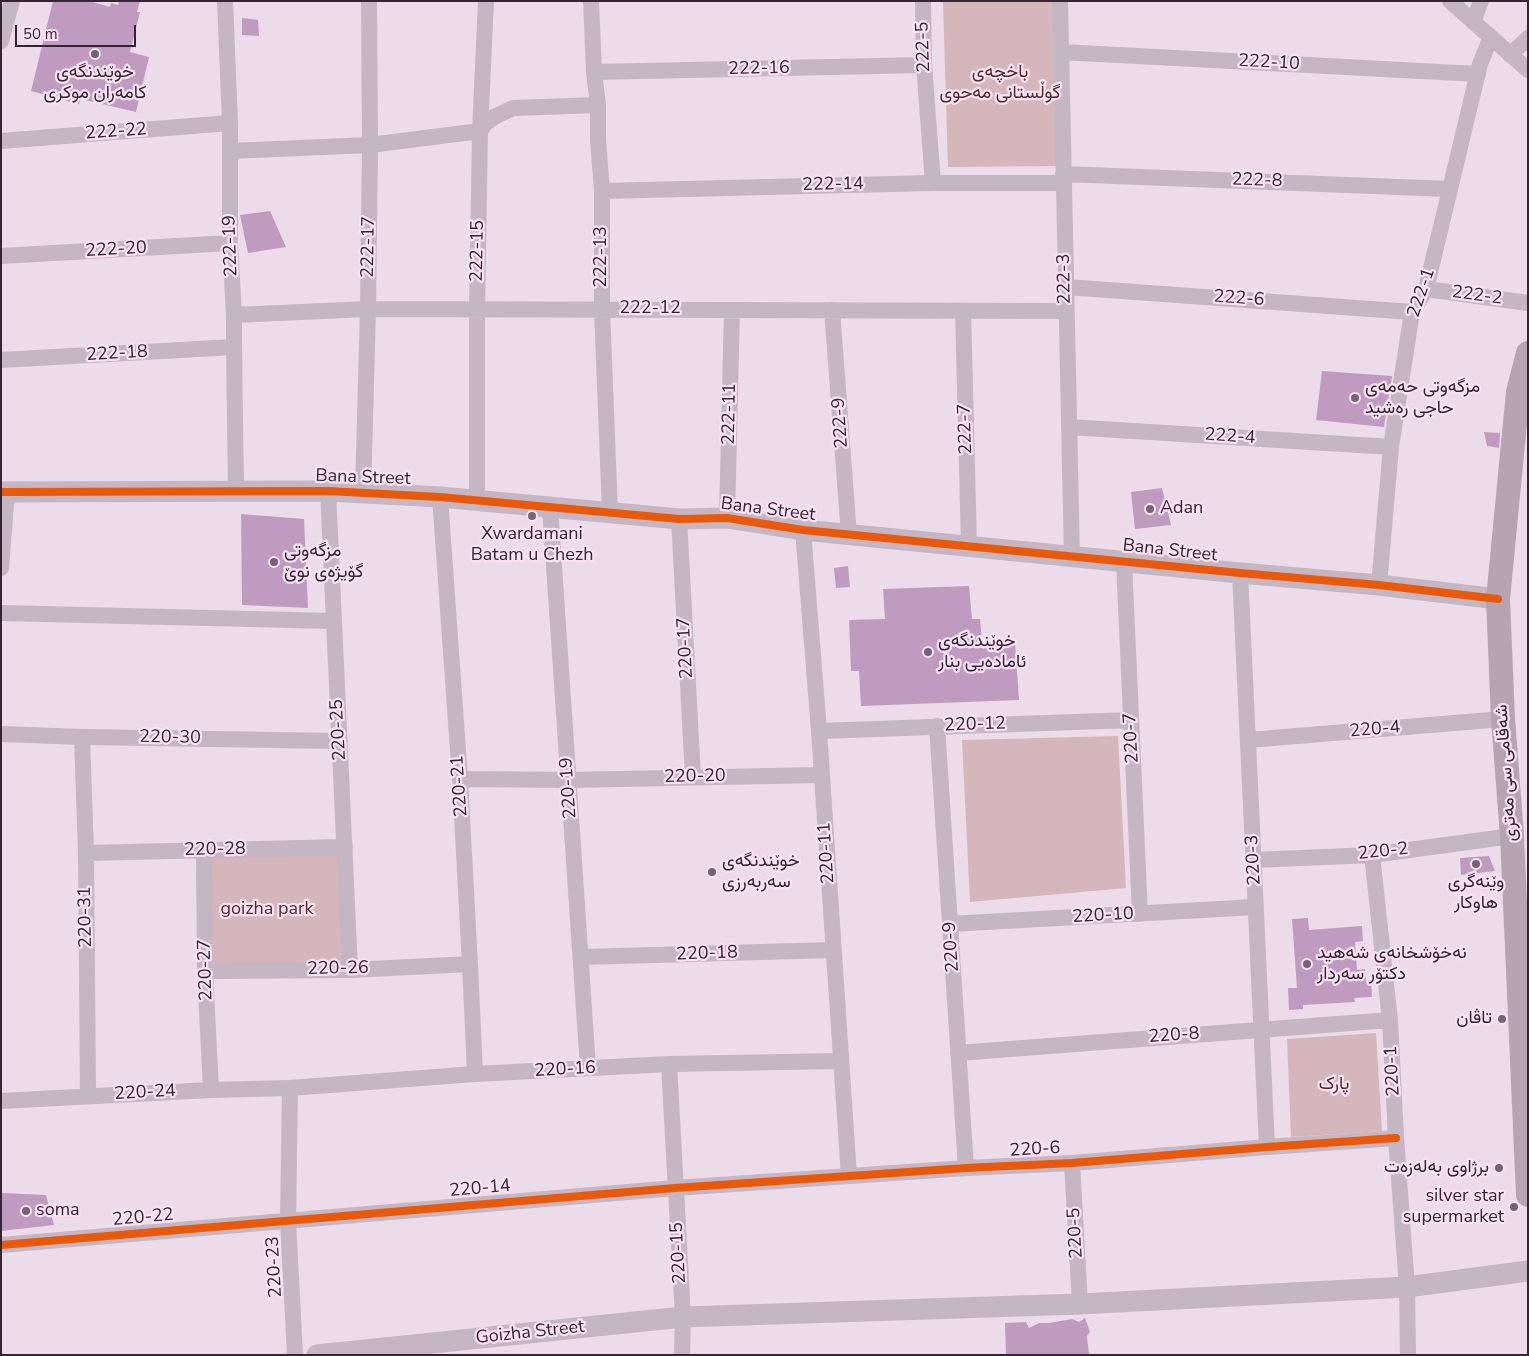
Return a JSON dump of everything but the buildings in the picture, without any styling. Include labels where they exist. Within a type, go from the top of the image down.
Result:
[{"type":"main road","name":"شەقامی سی مەتری","points":[[1528,353],[1518,392],[1518,485],[1498,599],[1503,719],[1516,822],[1528,1195]]},
{"type":"street","points":[[1,41],[12,1]]},
{"type":"street","name":"222-19","points":[[225,1],[230,123],[230,243],[234,315],[236,490]]},
{"type":"street","name":"222-17","points":[[363,492],[368,309],[369,1]]},
{"type":"street","name":"222-15","points":[[477,500],[477,309],[480,131],[486,1]]},
{"type":"street","name":"222-13","points":[[591,1],[602,191],[602,309],[610,512]]},
{"type":"street","name":"222-5","points":[[923,1],[924,65],[933,183]]},
{"type":"street","name":"222-3","points":[[1060,1],[1072,557]]},
{"type":"street","points":[[1450,1],[1528,70]]},
{"type":"street","points":[[1473,22],[1481,1]]},
{"type":"street","name":"222-1","points":[[1379,585],[1391,446],[1412,312],[1426,289],[1478,74],[1491,37]]},
{"type":"street","points":[[1510,55],[1528,38]]},
{"type":"street","name":"222-10","points":[[1061,52],[1478,74]]},
{"type":"street","name":"222-16","points":[[594,72],[924,65]]},
{"type":"street","points":[[230,151],[370,145],[480,131],[494,117],[513,108],[598,105]]},
{"type":"street","name":"222-22","points":[[1,141],[230,123]]},
{"type":"street","name":"222-14","points":[[602,191],[1063,178]]},
{"type":"street","name":"222-8","points":[[1063,178],[1450,189]]},
{"type":"street","name":"222-20","points":[[1,256],[230,243]]},
{"type":"street","name":"222-6","points":[[1066,287],[1412,312]]},
{"type":"street","name":"222-2","points":[[1426,289],[1528,303]]},
{"type":"street","name":"222-12","points":[[234,315],[368,309],[1066,311]]},
{"type":"street","name":"222-11","points":[[727,518],[732,310]]},
{"type":"street","name":"222-9","points":[[832,310],[849,535]]},
{"type":"street","name":"222-7","points":[[963,311],[969,546]]},
{"type":"street","name":"222-18","points":[[1,360],[234,347]]},
{"type":"street","name":"222-4","points":[[1069,427],[1391,446]]},
{"type":"street","name":"Bana Street","points":[[4,492],[328,491],[440,497],[679,519],[727,518],[849,535],[1379,585],[1498,599]]},
{"type":"street","name":"220-25","points":[[328,491],[350,970]]},
{"type":"street","points":[[1,568],[4,492]]},
{"type":"street","name":"220-21","points":[[440,497],[460,779],[475,1074]]},
{"type":"street","name":"220-19","points":[[550,507],[588,1068]]},
{"type":"street","name":"220-17","points":[[679,519],[694,777]]},
{"type":"street","name":"220-11","points":[[803,530],[819,731],[849,1176]]},
{"type":"street","name":"220-7","points":[[1124,562],[1140,914]]},
{"type":"street","name":"220-3","points":[[1240,573],[1267,1147]]},
{"type":"street","points":[[1,613],[334,621]]},
{"type":"street","name":"220-4","points":[[1248,740],[1503,719]]},
{"type":"street","name":"220-12","points":[[819,731],[1131,720]]},
{"type":"street","name":"220-9","points":[[938,726],[966,1168]]},
{"type":"street","name":"220-30","points":[[1,734],[340,741]]},
{"type":"street","name":"220-31","points":[[82,737],[86,853],[88,1096]]},
{"type":"street","name":"220-20","points":[[460,779],[568,780],[822,775]]},
{"type":"street","name":"220-2","points":[[1254,860],[1372,855],[1516,822]]},
{"type":"street","name":"220-28","points":[[86,853],[344,847]]},
{"type":"street","name":"220-27","points":[[204,850],[205,971],[211,1090]]},
{"type":"street","name":"220-1","points":[[1372,855],[1390,1020],[1396,1138],[1407,1287],[1408,1355]]},
{"type":"street","name":"220-10","points":[[950,924],[1256,907]]},
{"type":"street","name":"220-18","points":[[580,957],[834,950]]},
{"type":"street","name":"220-26","points":[[205,971],[350,970],[470,964]]},
{"type":"street","name":"220-8","points":[[958,1053],[1390,1020]]},
{"type":"street","name":"220-16","points":[[290,1088],[475,1074],[669,1064],[841,1061]]},
{"type":"street","name":"220-15","points":[[669,1064],[683,1318],[682,1355]]},
{"type":"street","name":"220-24","points":[[1,1101],[211,1090],[290,1088]]},
{"type":"street","name":"220-23","points":[[290,1088],[288,1221],[295,1355]]},
{"type":"street","name":"220-6","points":[[676,1188],[966,1168],[1072,1163],[1396,1138]]},
{"type":"street","name":"220-5","points":[[1072,1163],[1080,1304]]},
{"type":"street","name":"220-14","points":[[288,1221],[676,1188]]},
{"type":"street","name":"220-22","points":[[1,1245],[288,1221]]},
{"type":"street","name":"Goizha Street","points":[[317,1355],[683,1318],[1080,1304],[1407,1287],[1528,1270]]},
{"type":"green space","name":"باخچەی گوڵستانی مەحوی","points":[[943,1],[1054,1],[1057,166],[948,167]]},
{"type":"green space","points":[[1118,736],[1126,888],[970,902],[962,740]]},
{"type":"green space","name":"goizha park","points":[[345,847],[350,970],[205,971],[204,850]]},
{"type":"green space","name":"پارک","points":[[1376,1033],[1382,1131],[1291,1137],[1287,1039]]},
{"type":"cycle path","points":[[1,492],[328,491],[440,497],[679,519],[727,518],[803,530],[1379,585],[1498,599]]},
{"type":"cycle path","points":[[1,1245],[675,1188],[966,1168],[1072,1163],[1396,1138]]},
{"type":"place","name":"خوێندنگەی کامەران موکری","points":[[95,54]]},
{"type":"place","name":"مزگەوتی حەمەی حاجی رەشید","points":[[1355,398]]},
{"type":"place","name":"Adan","points":[[1150,509]]},
{"type":"place","name":"Xwardamani Batam u Chezh","points":[[532,516]]},
{"type":"place","name":"مزگەوتی گۆیژەی نوێ","points":[[274,562]]},
{"type":"place","name":"خوێندنگەی ئامادەیی بنار","points":[[928,652]]},
{"type":"place","name":"وێنەگری هاوکار","points":[[1476,864]]},
{"type":"place","name":"خوێندنگەی سەربەرزی","points":[[712,872]]},
{"type":"place","name":"نەخۆشخانەی شەهید دکتۆر سەردار","points":[[1307,964]]},
{"type":"place","name":"تاڤان","points":[[1502,1019]]},
{"type":"place","name":"برژاوی بەلەزەت","points":[[1499,1168]]},
{"type":"place","name":"silver star supermarket","points":[[1514,1207]]},
{"type":"place","name":"soma","points":[[26,1211]]}]
